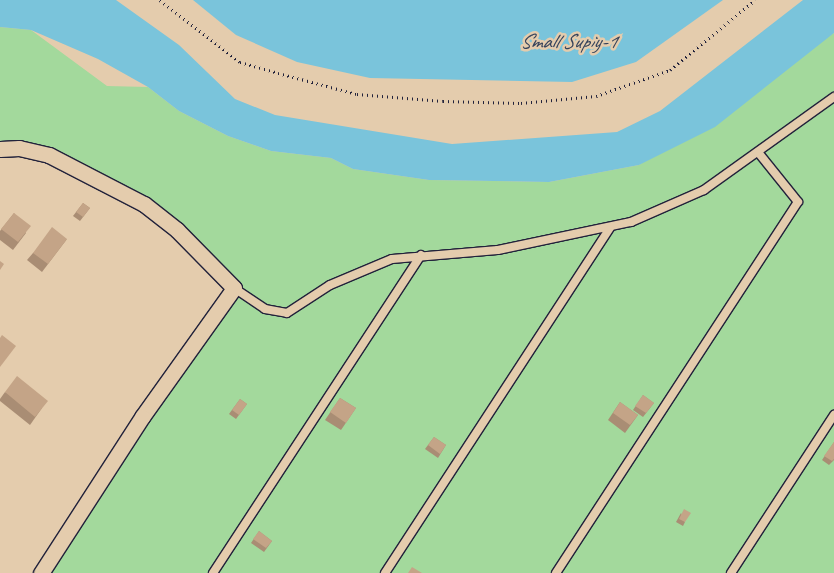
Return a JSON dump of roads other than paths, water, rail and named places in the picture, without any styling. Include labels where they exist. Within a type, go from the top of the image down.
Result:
[{"type":"street","points":[[0,149],[19,148],[49,155],[144,204],[177,230],[234,288],[142,417],[41,573]]},
{"type":"lane","points":[[234,288],[264,309],[287,313],[321,290],[351,275],[392,260],[421,255],[498,250],[610,228],[686,200],[758,152],[834,97]]},
{"type":"lane","points":[[556,573],[798,202],[758,152]]},
{"type":"lane","points":[[385,573],[610,228]]},
{"type":"lane","points":[[213,573],[421,255]]},
{"type":"lane","points":[[731,573],[834,415]]},
{"type":"water","points":[[0,0],[116,0],[179,45],[235,99],[275,115],[452,144],[617,132],[660,111],[803,0],[834,0],[834,33],[715,127],[639,165],[549,182],[429,180],[353,169],[331,158],[271,151],[228,136],[179,111],[148,87],[98,59],[31,30],[0,27]]},
{"type":"water","name":"Small Supiy-1","points":[[193,0],[723,0],[636,62],[572,82],[370,78],[297,62],[236,35]]}]
